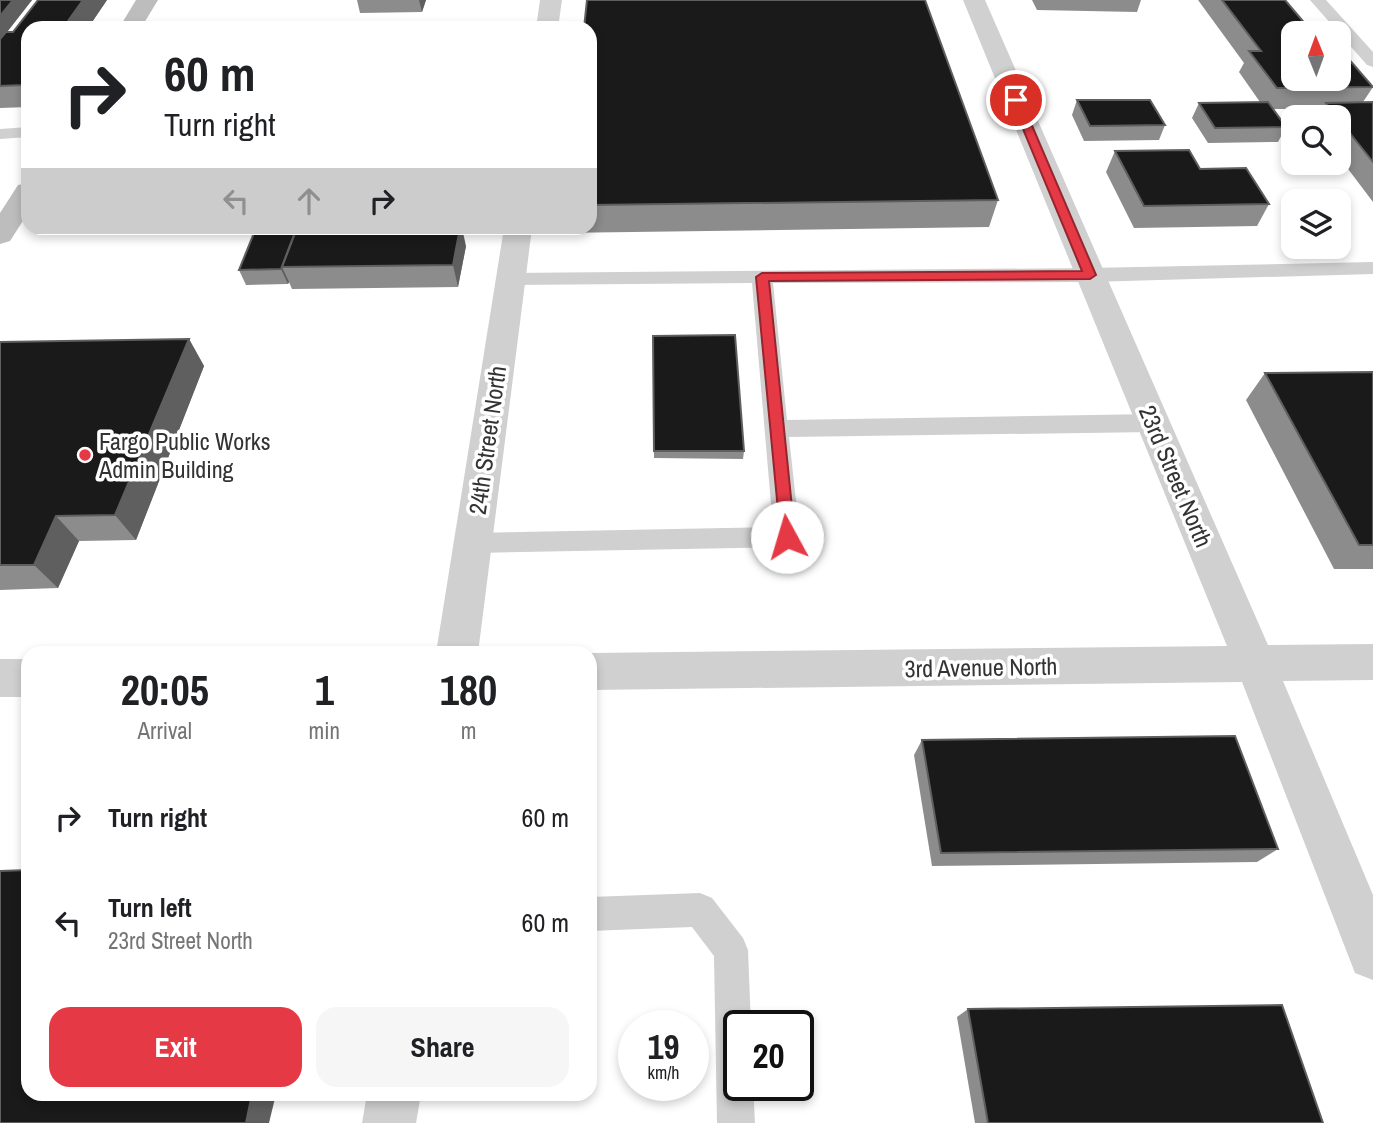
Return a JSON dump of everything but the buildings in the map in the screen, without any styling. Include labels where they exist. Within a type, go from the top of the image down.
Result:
[{"type":"main road","points":[[134,21],[148,0]]},
{"type":"main road","points":[[0,235],[21,202]]},
{"type":"street","points":[[548,21],[551,0]]},
{"type":"street","name":"23rd Street North","points":[[974,0],[1255,663],[1359,886],[1373,955]]},
{"type":"street","name":"24th Street North","points":[[458,646],[517,235]]},
{"type":"street","name":"3rd Avenue North","points":[[597,672],[1373,662]]},
{"type":"street","points":[[0,678],[21,678]]},
{"type":"street","points":[[389,1123],[393,1101]]},
{"type":"lane","points":[[1318,0],[1373,62]]},
{"type":"lane","points":[[0,134],[21,132]]},
{"type":"lane","points":[[510,278],[1090,275],[1373,268]]},
{"type":"lane","points":[[472,543],[787,537],[762,277]]},
{"type":"lane","points":[[776,429],[1153,423]]},
{"type":"lane","points":[[597,914],[700,910],[731,950],[736,1123]]},
{"type":"place","name":"Fargo Public Works Admin Building","points":[[85,455]]},
{"type":"route","points":[[787,537],[762,277],[1090,275],[1016,100]]}]
